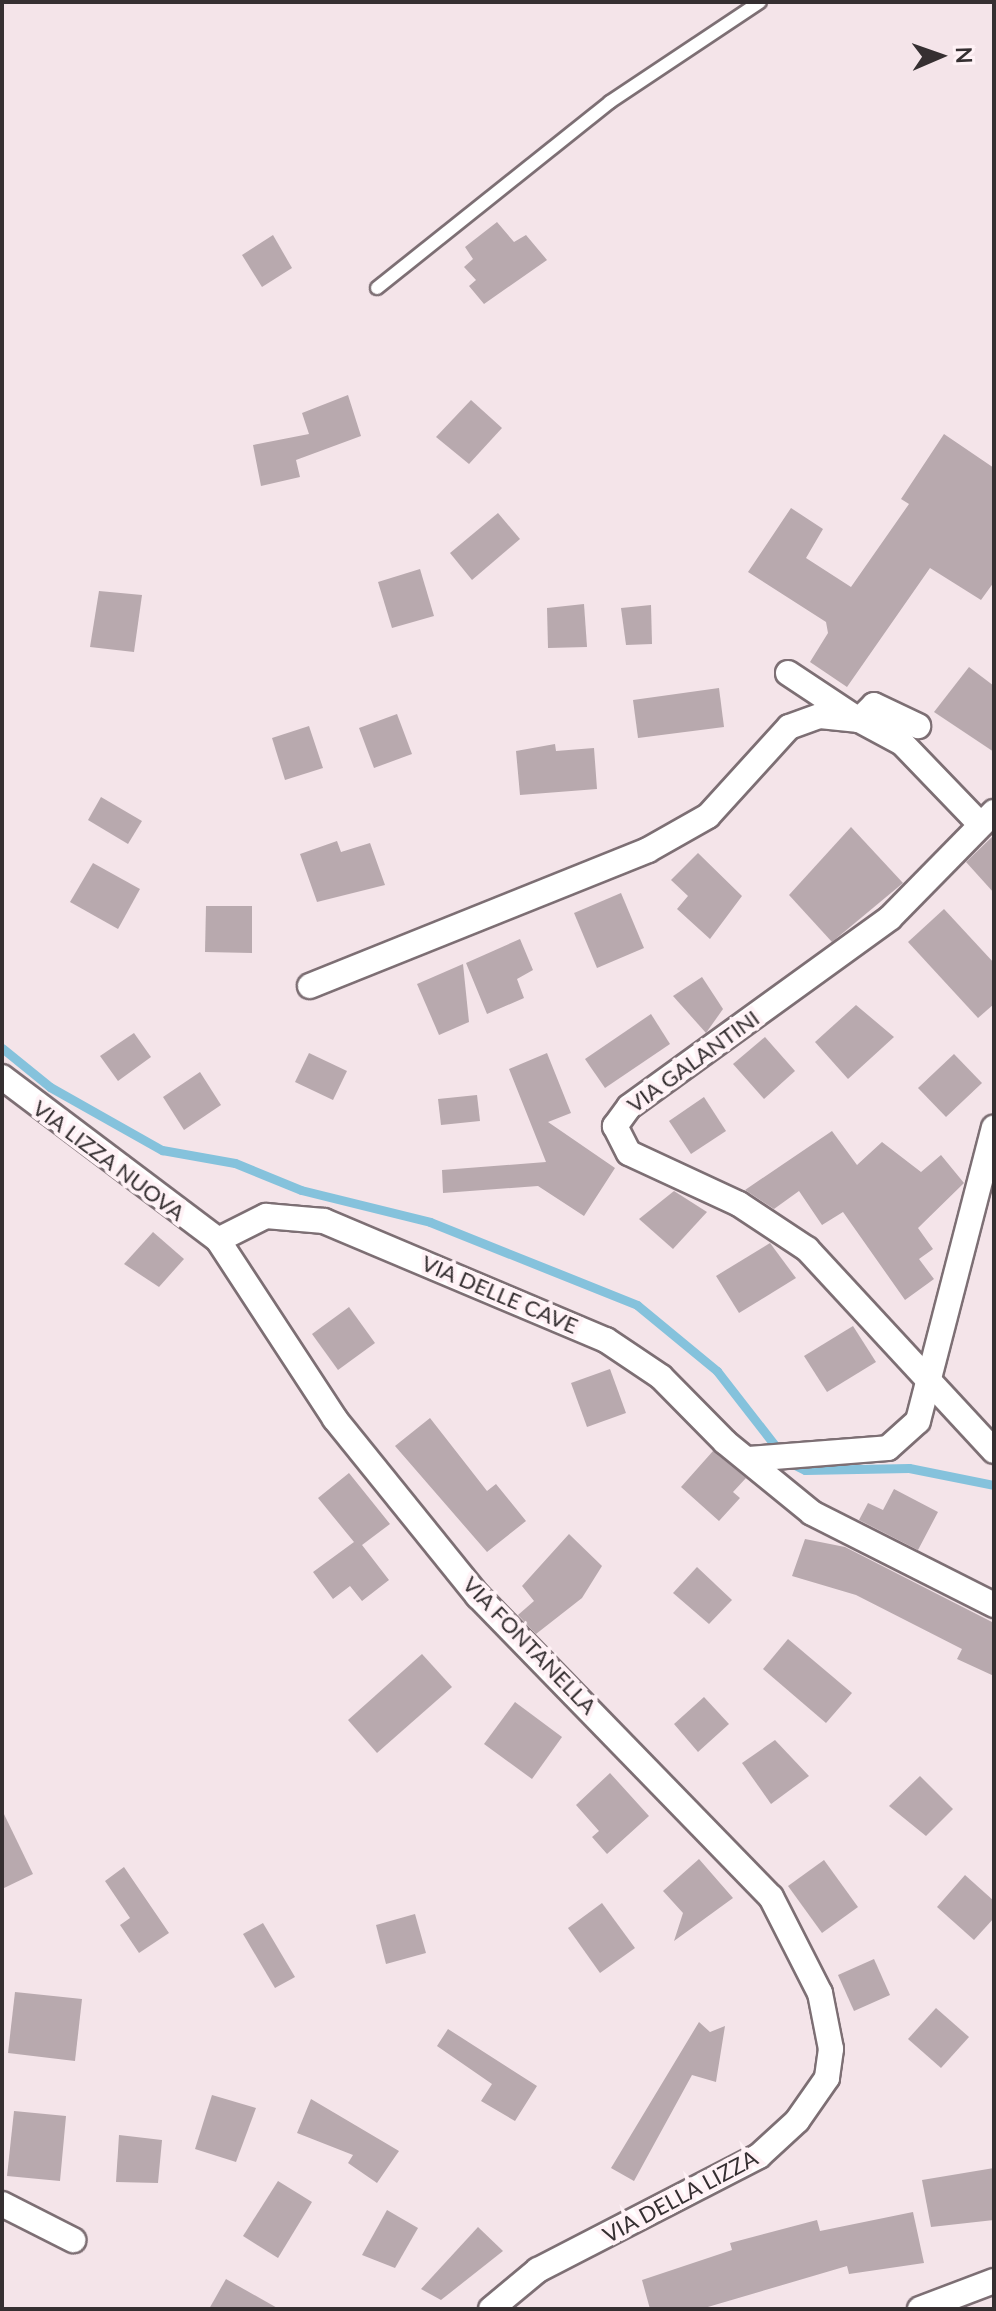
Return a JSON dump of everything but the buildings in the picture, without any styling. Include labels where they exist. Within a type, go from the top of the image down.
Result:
[{"type":"street","points":[[788,673],[859,720],[874,705],[918,726]]},
{"type":"street","name":"VIA GALANTINI","points":[[310,986],[648,850],[708,816],[789,727],[820,716],[859,720],[902,743],[986,817],[890,918],[629,1107],[615,1126],[629,1153],[739,1204],[807,1249],[931,1387],[994,1451]]},
{"type":"street","name":"VIA LIZZA NUOVA","points":[[2,1077],[218,1240]]},
{"type":"street","points":[[756,1458],[888,1448],[918,1421],[931,1387],[994,1128]]},
{"type":"street","name":"VIA DELLE CAVE","points":[[218,1240],[266,1216],[358,1232],[606,1340],[661,1377],[756,1458],[812,1513],[994,1605]]},
{"type":"street","name":"VIA FONTANELLA","points":[[218,1240],[335,1419],[478,1596],[771,1897],[820,1993],[831,2049]]},
{"type":"street","name":"VIA DELLA LIZZA","points":[[491,2309],[538,2270],[759,2156],[822,2092],[831,2049]]},
{"type":"street","points":[[2,2204],[73,2240]]},
{"type":"street","points":[[920,2309],[994,2281]]},
{"type":"lane","points":[[377,288],[610,102],[760,2]]},
{"type":"waterway","points":[[2,1048],[50,1087],[162,1150],[235,1163],[301,1190],[430,1222],[637,1305],[717,1371],[787,1461],[805,1470],[909,1468],[994,1485]]}]
